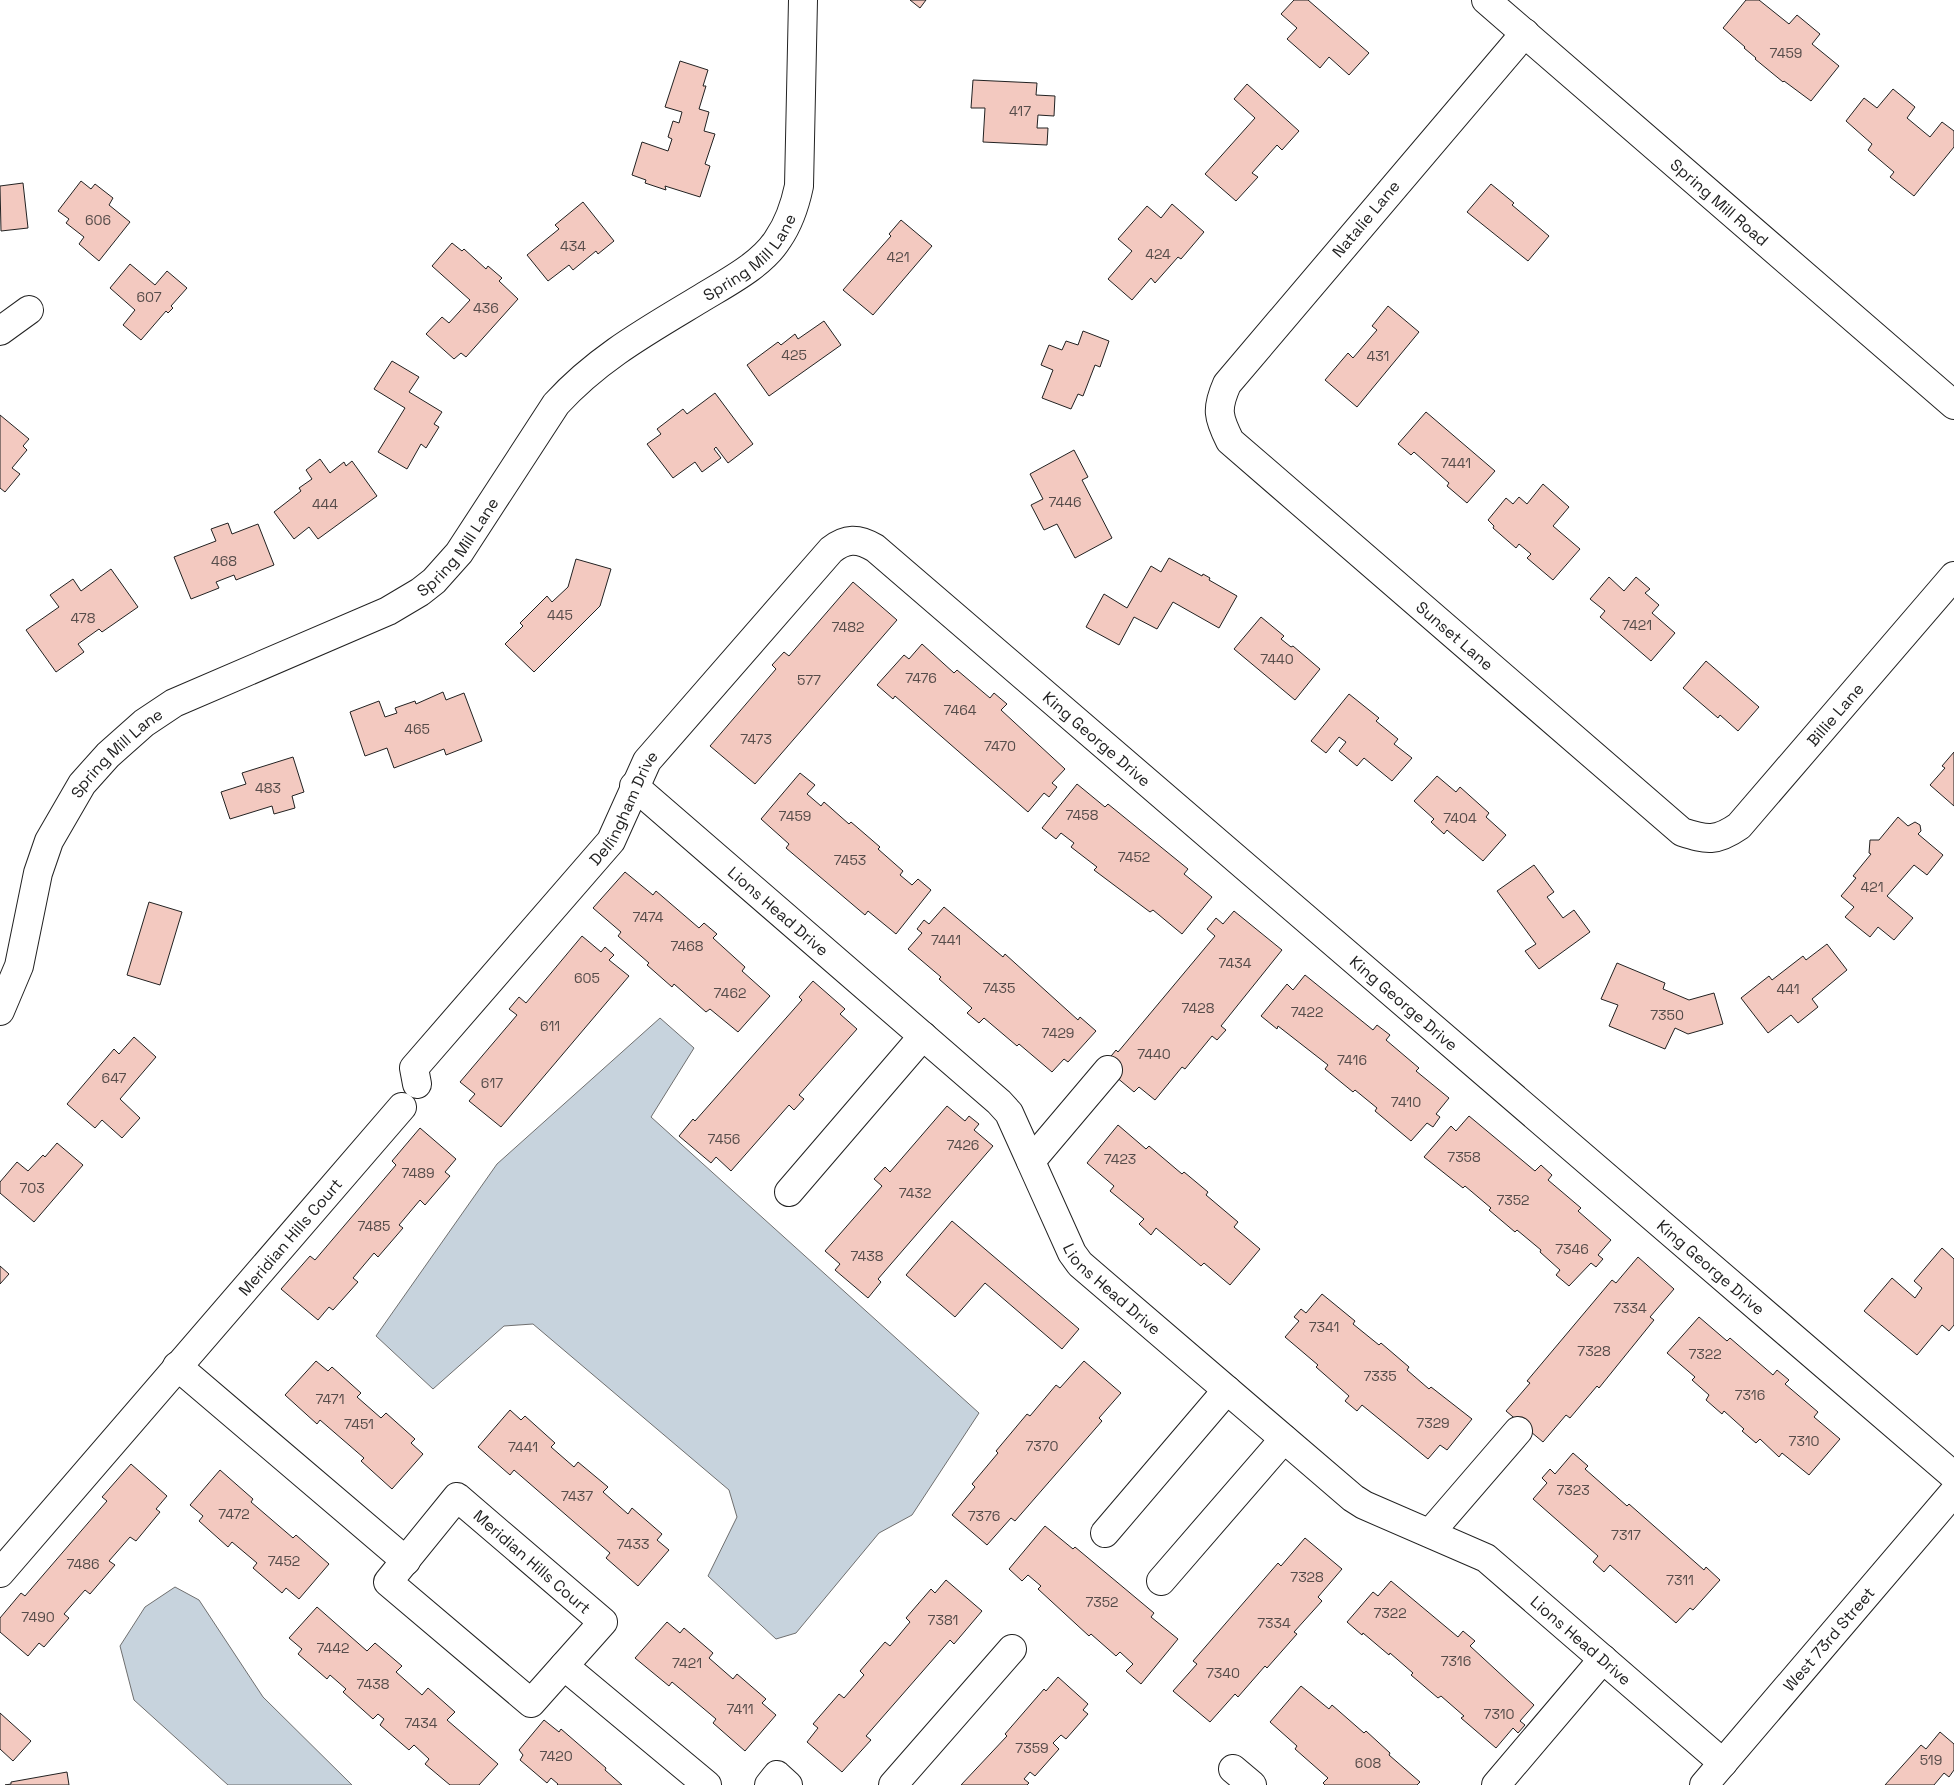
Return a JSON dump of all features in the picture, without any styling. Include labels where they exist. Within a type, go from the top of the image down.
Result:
[{"type":"street","name":"Spring Mill Lane","points":[[0,1011],[19,966],[38,873],[49,841],[82,784],[108,754],[144,723],[174,703],[388,611],[427,586],[459,553],[556,404],[570,388],[611,354],[753,265],[778,240],[794,208],[799,186],[803,0]]},
{"type":"street","name":"Spring Mill Road","points":[[1486,0],[1954,404]]},
{"type":"street","name":"Natalie Lane","points":[[1220,411],[1220,399],[1227,384],[1525,34]]},
{"type":"street","points":[[0,331],[29,310]]},
{"type":"street","name":"Sunset Lane","points":[[1220,411],[1220,422],[1230,441],[1682,832],[1709,840]]},
{"type":"street","name":"Dellingham Drive","points":[[417,1084],[414,1068],[610,841],[647,761],[831,550],[839,543],[849,540]]},
{"type":"street","name":"King George Drive","points":[[849,540],[865,542],[875,548],[1954,1476]]},
{"type":"street","name":"Billie Lane","points":[[1709,840],[1725,836],[1739,826],[1954,576]]},
{"type":"street","name":"Lions Head Drive","points":[[634,786],[999,1102],[1009,1113],[1072,1253],[1080,1264],[1364,1505],[1486,1558],[1723,1763]]},
{"type":"street","points":[[789,1192],[923,1036]]},
{"type":"street","points":[[1031,1161],[1108,1070]]},
{"type":"street","name":"Meridian Hills Court","points":[[0,1573],[402,1107]]},
{"type":"street","points":[[177,1366],[406,1561]]},
{"type":"street","points":[[1105,1533],[1227,1390]]},
{"type":"street","points":[[1430,1533],[1518,1431]]},
{"type":"street","points":[[1161,1581],[1284,1439]]},
{"type":"street","name":"West 73rd Street","points":[[1704,1785],[1954,1492]]},
{"type":"street","name":"Meridian Hills Court","points":[[457,1497],[602,1622],[564,1666],[531,1703],[388,1582],[457,1497]]},
{"type":"street","points":[[893,1785],[1012,1649]]},
{"type":"street","points":[[1496,1785],[1604,1660]]},
{"type":"street","points":[[564,1666],[707,1785]]},
{"type":"street","points":[[769,1785],[777,1775],[788,1785]]},
{"type":"shaded area","points":[[660,1018],[694,1048],[651,1117],[979,1413],[912,1515],[879,1533],[796,1633],[776,1639],[708,1576],[737,1517],[729,1490],[533,1324],[504,1326],[433,1389],[376,1336],[497,1164]]},
{"type":"shaded area","points":[[175,1587],[199,1600],[263,1697],[352,1785],[228,1785],[134,1700],[120,1646],[145,1607]]},
{"type":"building","points":[[910,0],[926,0],[920,8]]},
{"type":"building","points":[[1294,0],[1308,0],[1369,53],[1349,75],[1329,57],[1320,68],[1287,39],[1297,28],[1281,14]]},
{"type":"building","points":[[1746,0],[1759,0],[1789,24],[1797,15],[1820,34],[1812,44],[1839,66],[1811,101],[1783,82],[1755,59],[1745,47],[1723,28]]},
{"type":"building","points":[[680,61],[708,70],[703,86],[706,86],[699,109],[709,112],[704,131],[715,134],[705,164],[710,166],[700,197],[665,186],[666,190],[645,183],[646,180],[632,175],[642,142],[668,151],[672,139],[668,137],[673,121],[679,123],[682,112],[665,107]]},
{"type":"building","points":[[973,80],[1037,83],[1036,95],[1055,96],[1054,116],[1038,115],[1037,128],[1048,128],[1047,145],[983,142],[985,108],[971,108]]},
{"type":"building","points":[[1247,84],[1299,131],[1282,150],[1277,145],[1252,173],[1258,177],[1236,201],[1205,174],[1255,118],[1234,99]]},
{"type":"building","points":[[1893,89],[1915,107],[1907,118],[1930,137],[1942,122],[1954,131],[1954,147],[1914,196],[1890,177],[1894,172],[1868,150],[1872,144],[1846,121],[1864,98],[1877,108]]},
{"type":"building","points":[[81,181],[91,189],[95,184],[113,198],[109,205],[130,222],[99,261],[79,244],[84,237],[66,223],[69,219],[58,211]]},
{"type":"building","points":[[23,183],[28,228],[1,231],[0,186]]},
{"type":"building","points":[[1491,184],[1514,203],[1512,205],[1549,236],[1528,261],[1467,212]]},
{"type":"building","points":[[583,202],[614,241],[598,254],[596,251],[573,270],[569,265],[548,281],[527,255],[559,229],[555,225]]},
{"type":"building","points":[[1172,204],[1204,232],[1181,259],[1178,257],[1155,283],[1151,278],[1132,300],[1108,279],[1132,251],[1118,239],[1147,206],[1161,218]]},
{"type":"building","points":[[901,220],[932,246],[873,315],[843,290],[891,236],[889,234]]},
{"type":"building","points":[[452,243],[462,251],[464,249],[486,269],[488,266],[502,278],[499,281],[518,299],[466,357],[461,353],[454,359],[426,334],[442,317],[449,323],[470,300],[432,266]]},
{"type":"building","points":[[130,264],[155,285],[167,271],[187,288],[171,306],[173,308],[168,313],[166,311],[141,340],[123,325],[135,310],[110,288]]},
{"type":"building","points":[[1388,306],[1419,332],[1357,407],[1325,380],[1348,353],[1353,358],[1377,330],[1372,326]]},
{"type":"building","points":[[824,321],[841,345],[769,396],[747,365],[778,342],[781,345],[795,334],[798,339]]},
{"type":"building","points":[[1083,331],[1109,341],[1100,367],[1095,365],[1083,396],[1078,394],[1071,409],[1042,398],[1053,370],[1041,365],[1049,345],[1062,350],[1066,341],[1078,345]]},
{"type":"building","points":[[392,361],[419,377],[409,392],[442,412],[434,424],[439,427],[426,448],[421,444],[407,469],[378,452],[405,408],[374,389]]},
{"type":"building","points":[[715,393],[753,444],[728,463],[716,447],[714,449],[721,458],[702,472],[695,462],[673,478],[647,444],[661,434],[657,429],[683,409],[687,414]]},
{"type":"building","points":[[1426,412],[1495,471],[1467,503],[1447,486],[1449,483],[1414,452],[1411,455],[1398,444]]},
{"type":"building","points":[[0,415],[29,439],[23,446],[27,450],[12,468],[20,474],[5,492],[0,488]]},
{"type":"building","points":[[1074,450],[1088,477],[1082,480],[1112,538],[1075,558],[1057,524],[1044,530],[1031,505],[1043,499],[1030,474]]},
{"type":"building","points":[[320,459],[330,473],[344,462],[346,466],[352,461],[377,496],[318,539],[309,527],[294,539],[274,512],[301,491],[299,488],[312,479],[306,470]]},
{"type":"building","points":[[1543,484],[1569,507],[1553,526],[1580,549],[1553,580],[1527,558],[1531,554],[1519,544],[1516,548],[1493,528],[1494,526],[1488,520],[1506,498],[1513,504],[1519,497],[1527,504]]},
{"type":"building","points":[[228,523],[232,534],[258,524],[274,565],[236,580],[234,575],[216,582],[219,588],[191,599],[174,557],[216,541],[211,529]]},
{"type":"building","points":[[1169,558],[1202,576],[1203,574],[1210,578],[1209,580],[1237,596],[1219,628],[1173,602],[1157,629],[1134,617],[1119,645],[1086,627],[1104,594],[1127,608],[1151,566],[1161,572]]},
{"type":"building","points":[[576,559],[611,569],[600,606],[534,672],[505,644],[523,626],[520,623],[547,596],[552,602],[568,587]]},
{"type":"building","points":[[111,569],[138,607],[102,632],[99,629],[78,644],[84,652],[56,672],[26,630],[59,607],[50,595],[73,579],[81,591]]},
{"type":"building","points":[[1609,577],[1624,591],[1636,577],[1650,589],[1645,593],[1659,605],[1652,613],[1675,633],[1651,661],[1600,617],[1605,611],[1590,599]]},
{"type":"building","points":[[853,582],[897,620],[755,784],[710,746],[776,669],[772,665],[784,652],[789,656]]},
{"type":"building","points":[[1261,617],[1284,636],[1281,639],[1291,647],[1293,646],[1320,669],[1295,700],[1234,649]]},
{"type":"building","points":[[922,644],[954,673],[957,670],[990,698],[994,693],[1007,704],[1001,710],[1065,769],[1052,783],[1057,787],[1049,797],[1044,793],[1028,812],[895,696],[893,699],[877,685],[904,655],[909,659]]},
{"type":"building","points":[[1706,661],[1759,707],[1738,731],[1720,715],[1718,718],[1683,688]]},
{"type":"building","points":[[443,692],[446,700],[464,693],[482,741],[446,755],[444,749],[394,768],[387,748],[365,756],[350,712],[379,701],[385,717],[397,713],[395,708],[415,701],[416,704]]},
{"type":"building","points":[[1349,694],[1379,718],[1376,721],[1398,739],[1394,744],[1412,758],[1392,781],[1364,758],[1357,766],[1339,751],[1346,742],[1339,737],[1326,753],[1311,741]]},
{"type":"building","points":[[1954,752],[1954,806],[1930,785],[1945,768],[1942,766]]},
{"type":"building","points":[[293,757],[304,792],[292,796],[295,808],[274,814],[272,806],[230,819],[221,792],[246,784],[242,773]]},
{"type":"building","points":[[800,773],[815,785],[807,794],[821,806],[824,802],[880,847],[878,849],[903,871],[900,875],[912,885],[918,879],[931,890],[896,934],[868,911],[865,915],[786,848],[789,844],[761,819]]},
{"type":"building","points":[[1437,776],[1456,792],[1460,787],[1489,813],[1486,817],[1506,835],[1483,861],[1447,830],[1444,834],[1431,822],[1434,819],[1414,801]]},
{"type":"building","points":[[1077,784],[1105,807],[1108,804],[1188,869],[1184,874],[1212,897],[1182,934],[1153,910],[1150,912],[1094,870],[1097,867],[1071,847],[1074,843],[1061,833],[1056,839],[1042,828]]},
{"type":"building","points":[[1898,817],[1908,826],[1915,822],[1920,825],[1921,831],[1918,834],[1943,855],[1927,875],[1914,865],[1887,896],[1913,918],[1894,940],[1878,927],[1870,937],[1845,917],[1854,907],[1841,896],[1856,878],[1853,876],[1871,854],[1869,853],[1870,840],[1879,840]]},
{"type":"building","points":[[1534,865],[1554,892],[1547,897],[1563,918],[1574,910],[1590,932],[1539,969],[1525,951],[1536,944],[1497,891]]},
{"type":"building","points":[[625,872],[653,895],[656,891],[699,928],[704,923],[717,934],[713,938],[745,967],[742,971],[770,996],[738,1032],[710,1009],[706,1012],[674,984],[672,987],[647,965],[649,963],[618,936],[621,932],[593,908]]},
{"type":"building","points":[[149,902],[182,912],[160,985],[127,975]]},
{"type":"building","points":[[944,907],[1003,957],[1005,954],[1078,1020],[1080,1017],[1096,1031],[1068,1062],[1064,1059],[1052,1072],[984,1018],[979,1023],[967,1013],[972,1008],[939,979],[941,977],[908,949],[922,933],[917,929],[924,920],[929,924]]},
{"type":"building","points":[[1234,911],[1282,950],[1221,1026],[1226,1030],[1217,1040],[1212,1036],[1185,1069],[1182,1067],[1155,1100],[1139,1087],[1134,1092],[1103,1066],[1116,1050],[1118,1052],[1215,936],[1207,929],[1216,918],[1223,924]]},
{"type":"building","points":[[582,936],[601,952],[605,947],[614,955],[609,960],[629,976],[501,1127],[469,1101],[475,1094],[460,1082],[517,1015],[509,1009],[519,997],[526,1003]]},
{"type":"building","points":[[1827,944],[1847,970],[1812,999],[1818,1007],[1798,1023],[1791,1015],[1768,1033],[1741,998],[1769,976],[1772,980],[1803,956],[1806,960]]},
{"type":"building","points":[[1617,963],[1665,983],[1663,989],[1689,1000],[1714,993],[1723,1024],[1688,1034],[1675,1028],[1665,1049],[1609,1026],[1618,1005],[1601,999]]},
{"type":"building","points":[[1305,975],[1373,1030],[1377,1025],[1390,1035],[1386,1040],[1419,1068],[1416,1071],[1449,1098],[1436,1114],[1440,1117],[1433,1127],[1427,1123],[1411,1141],[1375,1111],[1377,1108],[1355,1090],[1353,1092],[1325,1069],[1328,1065],[1278,1026],[1277,1029],[1261,1016],[1287,984],[1293,990]]},
{"type":"building","points":[[813,981],[845,1009],[840,1014],[857,1029],[799,1095],[804,1099],[794,1110],[789,1105],[731,1171],[716,1157],[711,1163],[679,1136],[693,1119],[695,1121],[802,1000],[799,997]]},
{"type":"building","points":[[134,1037],[156,1057],[120,1099],[140,1118],[122,1138],[102,1120],[95,1128],[67,1104],[114,1049],[119,1054]]},
{"type":"building","points":[[947,1106],[965,1121],[969,1116],[979,1124],[974,1130],[993,1146],[878,1279],[881,1282],[868,1298],[835,1270],[840,1264],[825,1251],[882,1186],[874,1179],[885,1167],[890,1172]]},
{"type":"building","points":[[1469,1116],[1535,1171],[1541,1165],[1552,1175],[1548,1180],[1581,1208],[1578,1211],[1611,1240],[1598,1255],[1603,1259],[1596,1267],[1591,1263],[1569,1286],[1556,1275],[1560,1270],[1540,1252],[1541,1250],[1517,1230],[1515,1232],[1465,1186],[1463,1188],[1424,1157],[1451,1126],[1456,1131]]},
{"type":"building","points":[[1118,1125],[1146,1149],[1149,1146],[1182,1174],[1184,1172],[1208,1192],[1206,1195],[1238,1222],[1234,1227],[1260,1249],[1230,1285],[1204,1263],[1201,1266],[1156,1228],[1151,1235],[1139,1224],[1144,1219],[1110,1191],[1114,1186],[1087,1163]]},
{"type":"building","points":[[420,1128],[456,1159],[445,1172],[450,1176],[425,1205],[420,1200],[399,1225],[403,1228],[378,1257],[374,1253],[353,1278],[358,1282],[333,1310],[329,1307],[318,1320],[281,1289],[310,1256],[315,1260],[396,1165],[392,1161]]},
{"type":"building","points":[[57,1143],[83,1165],[34,1222],[0,1193],[0,1182],[17,1162],[28,1171],[43,1155],[45,1157]]},
{"type":"building","points":[[952,1221],[1079,1329],[1062,1349],[985,1283],[955,1317],[906,1275]]},
{"type":"building","points":[[1942,1248],[1954,1259],[1954,1325],[1949,1331],[1942,1325],[1917,1355],[1864,1311],[1892,1278],[1915,1298],[1922,1288],[1914,1281]]},
{"type":"building","points":[[1638,1257],[1674,1289],[1650,1317],[1654,1320],[1599,1388],[1597,1386],[1570,1418],[1566,1415],[1543,1442],[1506,1411],[1530,1383],[1527,1381],[1612,1280],[1616,1283]]},
{"type":"building","points":[[0,1266],[9,1274],[0,1284]]},
{"type":"building","points":[[1322,1294],[1355,1321],[1353,1324],[1379,1345],[1381,1343],[1409,1367],[1407,1370],[1429,1389],[1431,1387],[1472,1419],[1447,1450],[1440,1445],[1428,1459],[1362,1405],[1357,1411],[1345,1401],[1349,1396],[1316,1367],[1318,1365],[1285,1337],[1299,1321],[1294,1317],[1301,1309],[1306,1313]]},
{"type":"building","points":[[1699,1317],[1727,1341],[1730,1338],[1773,1375],[1777,1370],[1789,1380],[1785,1384],[1818,1412],[1814,1417],[1840,1439],[1809,1475],[1782,1453],[1779,1457],[1760,1439],[1756,1443],[1724,1411],[1722,1414],[1706,1400],[1709,1395],[1692,1380],[1695,1377],[1667,1353]]},
{"type":"building","points":[[316,1361],[328,1371],[332,1367],[361,1393],[357,1397],[381,1418],[386,1413],[415,1439],[411,1443],[423,1454],[392,1489],[361,1461],[364,1458],[320,1420],[317,1424],[285,1395]]},
{"type":"building","points":[[1084,1361],[1121,1393],[1099,1418],[1102,1421],[1015,1521],[1011,1518],[987,1545],[952,1515],[975,1487],[972,1484],[998,1453],[996,1451],[1027,1414],[1030,1416],[1056,1385],[1060,1388]]},
{"type":"building","points":[[510,1410],[521,1420],[525,1416],[555,1443],[551,1447],[574,1467],[578,1462],[608,1487],[603,1492],[628,1514],[632,1508],[662,1534],[657,1540],[669,1550],[638,1586],[606,1558],[610,1553],[514,1470],[510,1475],[478,1447]]},
{"type":"building","points":[[1573,1453],[1588,1466],[1585,1469],[1627,1506],[1629,1504],[1704,1570],[1706,1567],[1720,1580],[1693,1610],[1690,1608],[1676,1623],[1610,1565],[1604,1572],[1593,1562],[1598,1556],[1533,1499],[1547,1483],[1542,1478],[1550,1469],[1555,1474]]},
{"type":"building","points":[[131,1464],[167,1496],[156,1509],[160,1512],[136,1541],[130,1537],[109,1561],[115,1565],[90,1594],[85,1590],[64,1614],[69,1618],[44,1647],[39,1643],[28,1656],[0,1632],[0,1618],[21,1593],[25,1596],[107,1501],[102,1497]]},
{"type":"building","points":[[220,1470],[253,1499],[251,1502],[293,1538],[296,1535],[329,1564],[299,1599],[286,1588],[282,1593],[253,1568],[257,1563],[232,1542],[228,1547],[199,1521],[203,1516],[190,1505]]},
{"type":"building","points":[[1045,1526],[1073,1549],[1075,1547],[1154,1613],[1151,1617],[1178,1639],[1141,1684],[1126,1671],[1133,1664],[1120,1652],[1116,1656],[1091,1634],[1089,1636],[1038,1589],[1041,1586],[1028,1575],[1022,1581],[1009,1569]]},
{"type":"building","points":[[1305,1538],[1342,1569],[1318,1597],[1322,1601],[1294,1632],[1297,1634],[1267,1668],[1265,1666],[1238,1697],[1235,1694],[1210,1722],[1173,1691],[1197,1664],[1193,1661],[1278,1563],[1281,1566]]},
{"type":"building","points":[[946,1580],[982,1611],[954,1644],[950,1640],[866,1736],[871,1740],[842,1772],[807,1742],[818,1728],[813,1724],[839,1694],[844,1698],[864,1675],[860,1671],[885,1642],[890,1646],[910,1622],[906,1618],[931,1589],[935,1593]]},
{"type":"building","points":[[1391,1581],[1458,1637],[1463,1631],[1475,1641],[1470,1646],[1534,1705],[1520,1721],[1525,1725],[1518,1733],[1513,1728],[1496,1748],[1461,1718],[1464,1716],[1441,1696],[1438,1698],[1411,1675],[1413,1673],[1390,1653],[1389,1655],[1347,1622],[1373,1592],[1378,1596]]},
{"type":"building","points":[[317,1607],[367,1651],[375,1643],[402,1666],[396,1672],[422,1695],[428,1688],[455,1712],[447,1720],[498,1764],[479,1785],[450,1785],[425,1764],[429,1759],[414,1745],[409,1750],[380,1725],[384,1719],[378,1714],[373,1719],[343,1692],[346,1689],[330,1675],[327,1679],[298,1654],[302,1649],[289,1638]]},
{"type":"building","points":[[667,1622],[680,1633],[684,1628],[713,1653],[709,1658],[733,1679],[737,1674],[766,1699],[762,1703],[776,1715],[745,1751],[713,1723],[716,1719],[672,1682],[669,1686],[635,1658]]},
{"type":"building","points":[[1058,1677],[1088,1704],[1083,1710],[1088,1714],[1066,1739],[1061,1735],[1053,1743],[1059,1749],[1035,1776],[1030,1772],[1024,1779],[1029,1783],[1027,1785],[961,1785],[1007,1736],[1005,1734],[1044,1689],[1046,1691]]},
{"type":"building","points":[[1301,1686],[1329,1709],[1332,1705],[1364,1733],[1366,1731],[1390,1753],[1389,1755],[1420,1782],[1417,1785],[1325,1785],[1323,1783],[1328,1778],[1295,1749],[1297,1746],[1270,1722]]},
{"type":"building","points":[[0,1713],[31,1741],[13,1761],[0,1749]]},
{"type":"building","points":[[544,1720],[559,1732],[561,1729],[606,1768],[605,1770],[622,1785],[557,1785],[551,1778],[547,1783],[520,1760],[523,1755],[519,1750]]},
{"type":"building","points":[[1940,1732],[1954,1744],[1954,1770],[1949,1777],[1944,1773],[1934,1785],[1885,1785],[1921,1745],[1926,1749]]},
{"type":"building","points":[[67,1772],[69,1785],[5,1785],[11,1784],[11,1782]]}]
